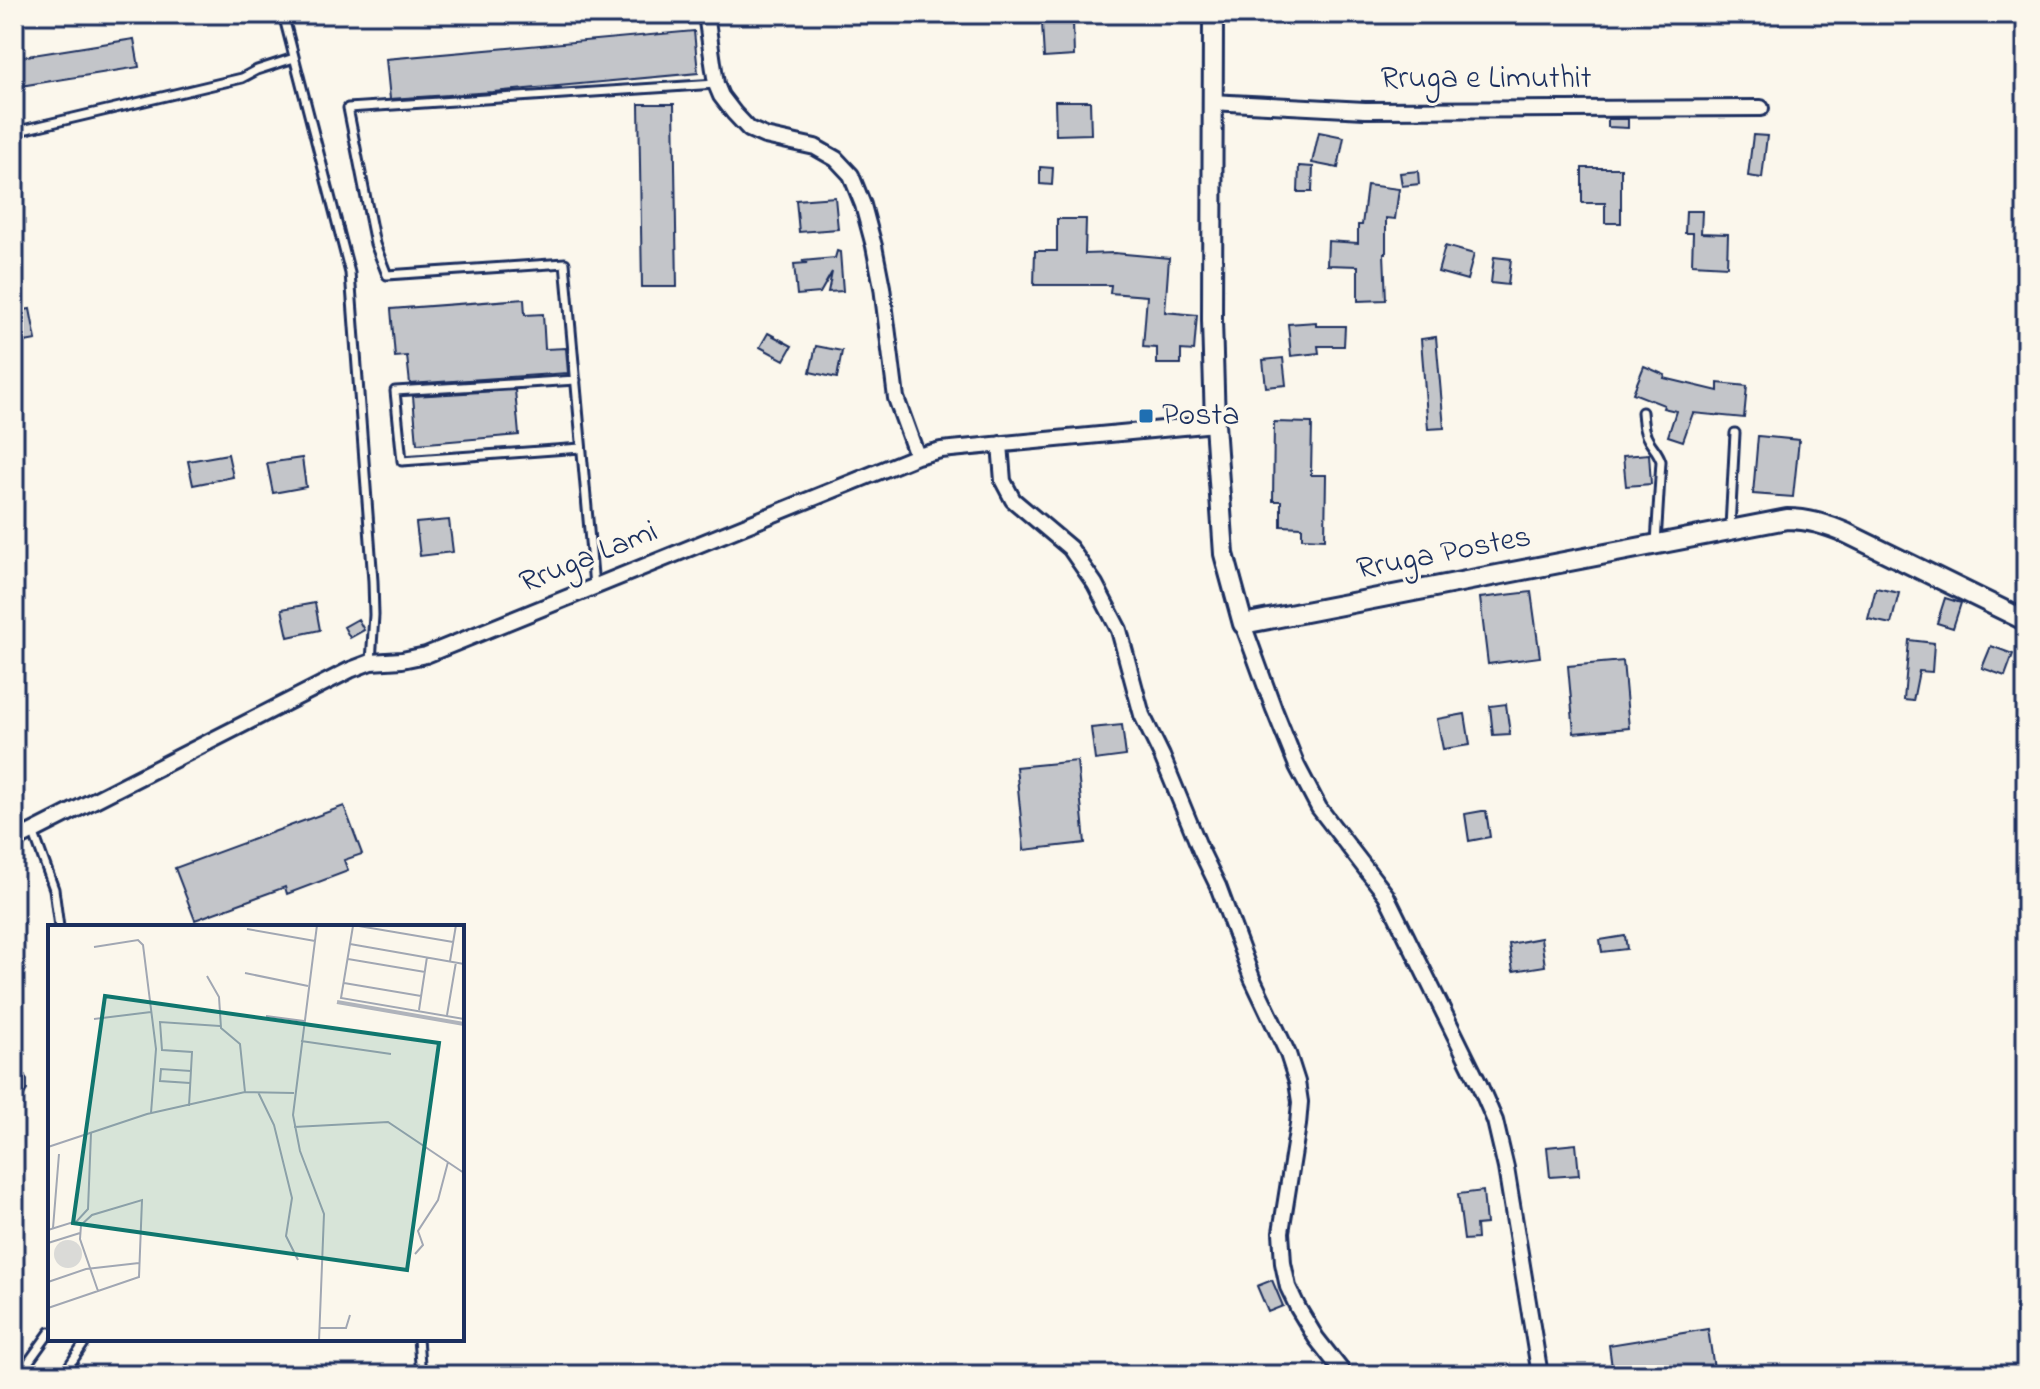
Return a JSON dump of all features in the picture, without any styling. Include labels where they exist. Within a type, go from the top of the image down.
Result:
[{"type":"street","points":[[706,14],[716,84],[721,96],[749,129],[765,136],[815,147],[836,159],[851,175],[874,246],[896,398],[917,456]]},
{"type":"street","points":[[1213,14],[1211,102],[1215,424],[1224,554],[1243,624],[1274,709],[1311,794],[1386,895],[1495,1121],[1506,1168],[1540,1375]]},
{"type":"street","name":"Rruga e Limuthit","points":[[1211,102],[1365,110],[1761,108]]},
{"type":"street","name":"Rruga Lami","points":[[14,841],[324,682],[377,661],[426,655],[917,456],[941,450],[1215,424]]},
{"type":"street","points":[[1000,444],[1003,481],[1013,500],[1070,548],[1095,584],[1119,630],[1142,715],[1218,886],[1252,978],[1288,1054],[1300,1102],[1281,1232],[1283,1263],[1288,1287],[1298,1308],[1316,1338],[1345,1375]]},
{"type":"street","name":"Rruga Postes","points":[[1243,624],[1787,519],[1803,519],[1846,533],[2026,621]]},
{"type":"lane","points":[[283,14],[350,273],[377,661]]},
{"type":"lane","points":[[14,132],[242,78],[294,58]]},
{"type":"lane","points":[[594,586],[565,263],[387,275],[375,244],[348,108],[716,84]]},
{"type":"lane","points":[[576,380],[395,391],[402,461],[581,448]]},
{"type":"lane","points":[[1642,412],[1644,431],[1661,461],[1656,543]]},
{"type":"lane","points":[[1730,529],[1735,433]]},
{"type":"lane","points":[[33,831],[54,889],[59,925]]},
{"type":"lane","points":[[19,1373],[48,1335]]},
{"type":"lane","points":[[63,1375],[86,1341]]},
{"type":"lane","points":[[418,1341],[421,1375]]},
{"type":"building","points":[[1073,21],[1074,56],[1044,58],[1042,23]]},
{"type":"building","points":[[694,31],[698,73],[390,99],[386,59]]},
{"type":"building","points":[[134,39],[139,67],[14,87],[14,58]]},
{"type":"building","points":[[1055,101],[1090,101],[1091,134],[1056,135]]},
{"type":"building","points":[[639,104],[674,104],[677,287],[642,287]]},
{"type":"building","points":[[1608,119],[1628,119],[1628,128],[1608,127]]},
{"type":"building","points":[[1319,132],[1344,137],[1338,168],[1312,163]]},
{"type":"building","points":[[1753,135],[1767,136],[1762,178],[1748,176]]},
{"type":"building","points":[[1299,166],[1313,167],[1312,192],[1298,192]]},
{"type":"building","points":[[1040,167],[1053,168],[1052,185],[1040,184]]},
{"type":"building","points":[[1582,168],[1621,168],[1621,223],[1605,223],[1605,203],[1582,203]]},
{"type":"building","points":[[1418,171],[1419,184],[1402,186],[1400,173]]},
{"type":"building","points":[[1367,185],[1399,189],[1395,219],[1386,218],[1386,300],[1358,301],[1358,266],[1327,265],[1328,241],[1358,243],[1358,225],[1362,225]]},
{"type":"building","points":[[835,197],[838,229],[799,232],[796,200]]},
{"type":"building","points":[[1686,211],[1702,211],[1701,233],[1728,234],[1727,266],[1692,264],[1693,233],[1685,233]]},
{"type":"building","points":[[1057,219],[1086,219],[1085,254],[1169,258],[1165,312],[1197,315],[1194,351],[1181,350],[1181,364],[1157,364],[1157,348],[1143,347],[1147,296],[1110,293],[1111,285],[1034,285],[1035,251],[1057,251]]},
{"type":"building","points":[[1445,246],[1474,254],[1467,280],[1438,272]]},
{"type":"building","points":[[837,251],[840,252],[843,291],[828,292],[832,272],[820,293],[797,295],[794,264],[835,258]]},
{"type":"building","points":[[1494,257],[1511,259],[1508,285],[1491,283]]},
{"type":"building","points":[[524,299],[525,315],[543,314],[545,349],[566,348],[568,373],[410,384],[407,356],[395,357],[391,309]]},
{"type":"building","points":[[30,309],[36,340],[14,344],[14,312]]},
{"type":"building","points":[[1316,322],[1316,326],[1345,326],[1344,346],[1318,346],[1319,353],[1291,356],[1288,324]]},
{"type":"building","points":[[768,333],[792,346],[784,360],[760,347]]},
{"type":"building","points":[[1436,337],[1444,428],[1428,429],[1421,339]]},
{"type":"building","points":[[816,346],[842,351],[837,378],[810,372]]},
{"type":"building","points":[[1283,358],[1286,385],[1266,387],[1263,360]]},
{"type":"building","points":[[1644,366],[1665,375],[1664,378],[1718,391],[1718,383],[1747,386],[1744,418],[1693,413],[1683,441],[1668,436],[1676,411],[1633,393]]},
{"type":"building","points":[[515,390],[519,435],[417,444],[413,396]]},
{"type":"building","points":[[1274,422],[1312,423],[1311,475],[1326,475],[1325,539],[1302,538],[1302,527],[1281,526],[1281,501],[1273,501]]},
{"type":"building","points":[[1758,436],[1799,440],[1793,497],[1753,494]]},
{"type":"building","points":[[228,454],[233,477],[193,485],[188,461]]},
{"type":"building","points":[[1649,454],[1651,484],[1626,486],[1623,456]]},
{"type":"building","points":[[302,458],[306,487],[273,493],[267,463]]},
{"type":"building","points":[[449,520],[453,552],[420,556],[416,523]]},
{"type":"building","points":[[1876,588],[1899,593],[1891,624],[1868,619]]},
{"type":"building","points":[[1531,592],[1540,657],[1488,664],[1480,598]]},
{"type":"building","points":[[1945,598],[1961,603],[1953,628],[1937,623]]},
{"type":"building","points":[[315,603],[320,630],[288,637],[282,609]]},
{"type":"building","points":[[358,619],[364,630],[350,638],[344,627]]},
{"type":"building","points":[[1909,640],[1934,643],[1932,672],[1919,671],[1913,701],[1904,700]]},
{"type":"building","points":[[1991,646],[2013,654],[2005,676],[1982,668]]},
{"type":"building","points":[[1623,661],[1629,728],[1574,733],[1568,666]]},
{"type":"building","points":[[1506,704],[1510,734],[1493,735],[1490,706]]},
{"type":"building","points":[[1465,714],[1470,745],[1443,749],[1437,719]]},
{"type":"building","points":[[1122,725],[1126,756],[1095,760],[1091,728]]},
{"type":"building","points":[[1077,761],[1085,843],[1024,850],[1016,767]]},
{"type":"building","points":[[344,806],[362,854],[344,860],[348,871],[287,894],[285,887],[195,920],[175,868]]},
{"type":"building","points":[[1486,811],[1490,837],[1469,841],[1465,814]]},
{"type":"building","points":[[1625,936],[1627,949],[1602,952],[1600,940]]},
{"type":"building","points":[[1541,938],[1545,966],[1513,971],[1509,944]]},
{"type":"building","points":[[14,1064],[27,1080],[27,1090],[14,1111]]},
{"type":"building","points":[[1576,1144],[1579,1175],[1550,1177],[1547,1147]]},
{"type":"building","points":[[1483,1191],[1486,1224],[1476,1225],[1477,1239],[1464,1240],[1458,1194]]},
{"type":"building","points":[[1272,1280],[1283,1306],[1268,1312],[1257,1286]]},
{"type":"building","points":[[1708,1329],[1715,1375],[1613,1375],[1609,1345]]},
{"type":"place","name":"Posta","points":[[1146,416]]}]
